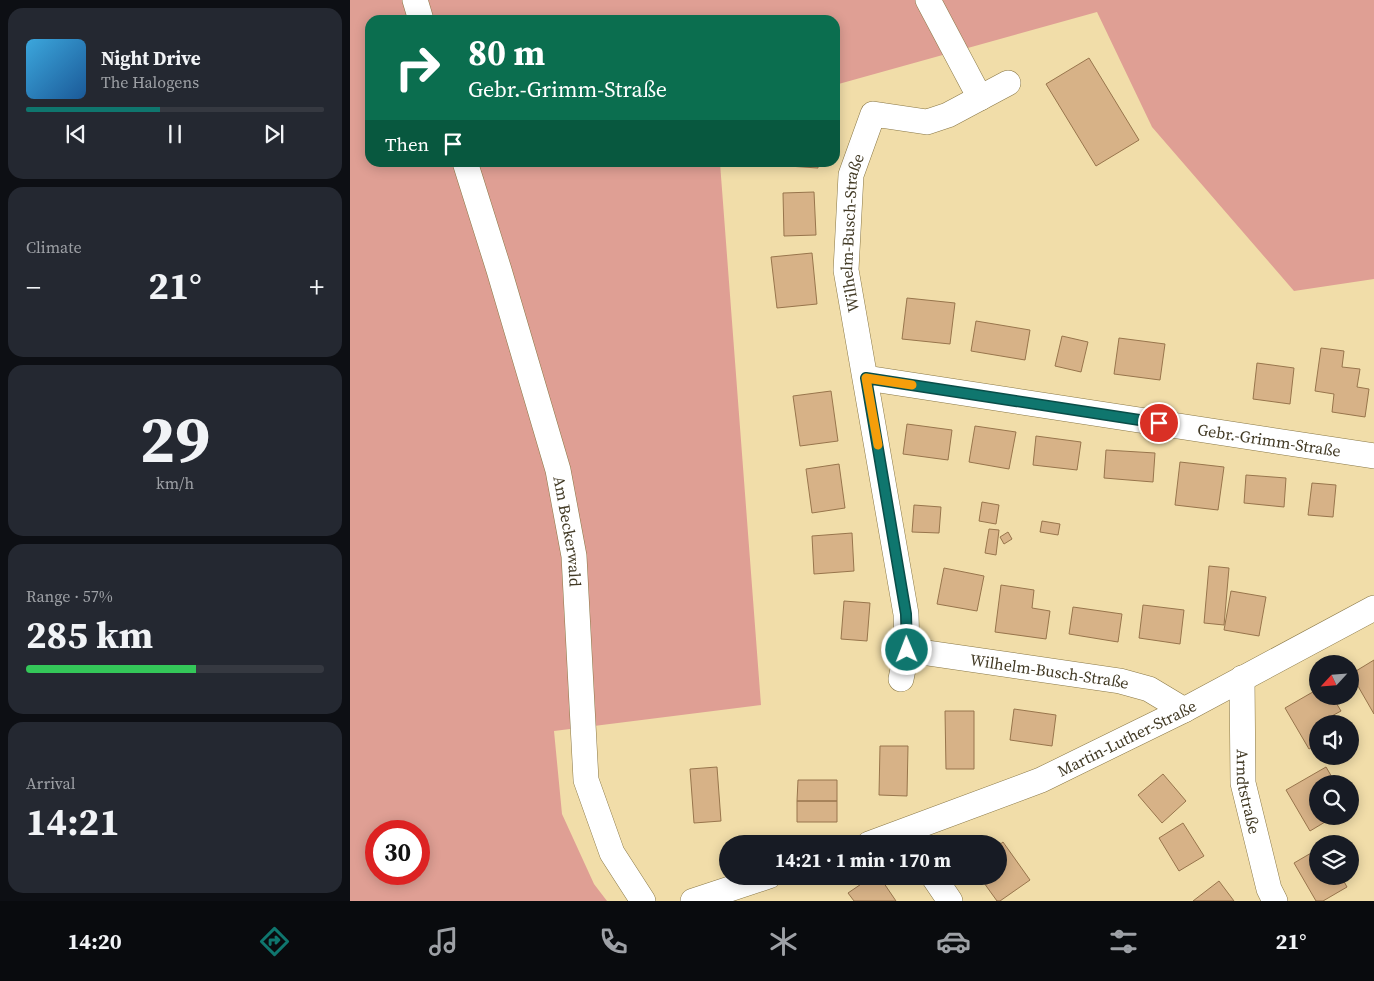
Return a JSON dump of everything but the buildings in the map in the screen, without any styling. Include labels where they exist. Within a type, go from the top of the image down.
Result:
[{"type":"street","points":[[415,0],[420,15]]},
{"type":"street","points":[[928,0],[980,98],[1008,83]]},
{"type":"street","name":"Wilhelm-Busch-Straße","points":[[901,679],[907,650],[906,614],[846,270],[851,175],[873,114],[927,122],[980,98]]},
{"type":"street","name":"Am Beckerwald","points":[[467,167],[558,470],[574,556],[586,780],[612,853],[643,901]]},
{"type":"street","name":"Gebr.-Grimm-Straße","points":[[866,378],[1374,456]]},
{"type":"street","name":"Martin-Luther-Straße","points":[[913,835],[1041,780],[1184,710],[1374,608]]},
{"type":"street","name":"Wilhelm-Busch-Straße","points":[[907,650],[1120,681],[1149,689],[1184,710]]},
{"type":"street","name":"Arndtstraße","points":[[1242,678],[1244,783],[1269,889],[1275,901]]},
{"type":"street","points":[[693,901],[742,885]]},
{"type":"street","points":[[939,885],[950,901]]},
{"type":"shaded area","points":[[350,0],[1374,0],[1374,279],[1294,291],[1152,127],[1097,12],[840,84],[840,15],[365,15],[365,167],[720,167],[761,705],[554,731],[562,814],[594,884],[607,901],[350,901]]},
{"type":"slow traffic","points":[[878,445],[866,378],[912,385]]},
{"type":"route","points":[[907,650],[906,614],[866,378],[1159,423]]}]
